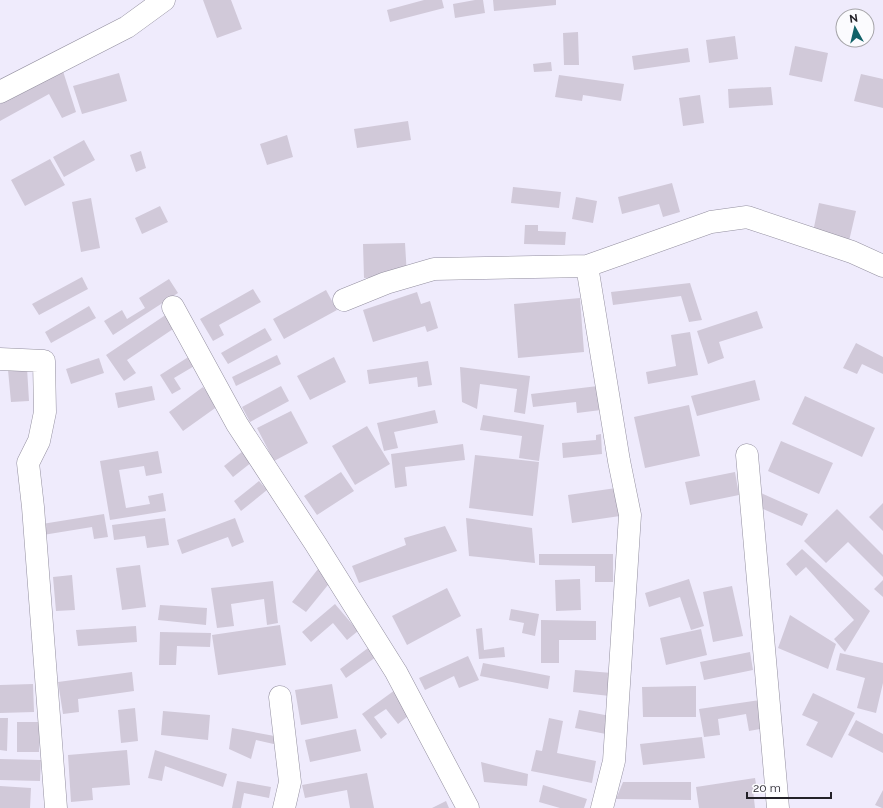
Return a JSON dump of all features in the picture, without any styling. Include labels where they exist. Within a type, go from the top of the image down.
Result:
[{"type":"street","points":[[0,92],[127,28],[164,0]]},
{"type":"street","points":[[344,300],[386,283],[434,269],[587,266],[711,222],[747,217],[852,252],[883,266]]},
{"type":"street","points":[[587,266],[619,461],[630,515],[614,761],[602,808]]},
{"type":"street","points":[[173,307],[236,424],[315,543],[396,672],[468,808]]},
{"type":"street","points":[[0,359],[44,361],[45,412],[39,441],[28,463],[33,506],[56,808]]},
{"type":"street","points":[[747,455],[778,808]]},
{"type":"street","points":[[280,697],[290,782],[284,808]]},
{"type":"building","points":[[203,0],[231,0],[242,29],[217,38]]},
{"type":"building","points":[[424,0],[442,0],[444,8],[390,22],[387,10]]},
{"type":"building","points":[[483,0],[485,13],[455,18],[453,4]]},
{"type":"building","points":[[493,0],[556,0],[556,5],[494,11]]},
{"type":"building","points":[[578,32],[579,65],[564,65],[563,33]]},
{"type":"building","points":[[735,36],[738,59],[709,63],[706,40]]},
{"type":"building","points":[[795,46],[828,53],[822,82],[789,75]]},
{"type":"building","points":[[688,48],[690,62],[634,70],[632,56]]},
{"type":"building","points":[[551,62],[552,71],[534,72],[533,64]]},
{"type":"building","points":[[62,68],[76,112],[62,118],[49,94],[0,121],[0,104]]},
{"type":"building","points":[[119,73],[127,101],[82,114],[73,86]]},
{"type":"building","points":[[861,74],[883,79],[883,108],[854,101]]},
{"type":"building","points":[[559,75],[624,84],[621,101],[583,95],[582,101],[555,97]]},
{"type":"building","points":[[771,87],[773,105],[729,108],[728,89]]},
{"type":"building","points":[[700,95],[704,123],[683,126],[679,98]]},
{"type":"building","points":[[408,121],[411,140],[357,148],[354,129]]},
{"type":"building","points":[[287,135],[293,157],[267,165],[260,144]]},
{"type":"building","points":[[84,140],[95,160],[64,177],[53,157]]},
{"type":"building","points":[[141,151],[146,168],[136,172],[130,155]]},
{"type":"building","points":[[50,159],[65,185],[25,206],[11,180]]},
{"type":"building","points":[[672,183],[680,212],[663,217],[659,204],[622,214],[618,197]]},
{"type":"building","points":[[513,187],[561,192],[559,208],[511,203]]},
{"type":"building","points":[[576,197],[597,201],[593,223],[572,219]]},
{"type":"building","points":[[91,198],[100,248],[81,252],[72,202]]},
{"type":"building","points":[[819,203],[856,211],[849,241],[813,232]]},
{"type":"building","points":[[160,206],[168,222],[142,234],[135,218]]},
{"type":"building","points":[[525,225],[538,225],[538,231],[566,232],[565,245],[524,244]]},
{"type":"building","points":[[405,243],[407,276],[364,278],[363,244]]},
{"type":"building","points":[[82,277],[88,289],[39,315],[32,304]]},
{"type":"building","points":[[169,279],[178,293],[113,335],[104,321],[122,310],[127,319],[145,308],[139,298]]},
{"type":"building","points":[[690,283],[702,320],[689,322],[681,296],[613,305],[611,292]]},
{"type":"building","points":[[253,289],[261,302],[219,325],[224,335],[213,341],[200,319]]},
{"type":"building","points":[[326,290],[337,310],[284,339],[273,319]]},
{"type":"building","points":[[417,292],[421,304],[430,301],[438,328],[427,332],[425,326],[373,342],[363,310]]},
{"type":"building","points":[[580,298],[584,352],[518,358],[514,304]]},
{"type":"building","points":[[89,306],[96,318],[51,343],[45,332]]},
{"type":"building","points":[[757,311],[763,328],[719,342],[724,358],[708,364],[697,331]]},
{"type":"building","points":[[167,314],[176,327],[127,360],[136,373],[124,381],[106,355]]},
{"type":"building","points":[[265,328],[272,340],[228,364],[221,353]]},
{"type":"building","points":[[690,332],[698,375],[648,384],[646,372],[676,366],[671,335]]},
{"type":"building","points":[[856,343],[883,357],[883,374],[862,364],[857,374],[843,368]]},
{"type":"building","points":[[277,355],[281,364],[236,386],[232,377]]},
{"type":"building","points":[[190,356],[196,365],[174,378],[181,389],[172,394],[160,375]]},
{"type":"building","points":[[334,357],[346,382],[310,400],[297,376]]},
{"type":"building","points":[[99,358],[104,373],[71,384],[66,369]]},
{"type":"building","points":[[428,361],[432,385],[418,387],[417,377],[369,384],[367,370]]},
{"type":"building","points":[[460,367],[530,376],[525,414],[514,412],[517,389],[480,384],[477,409],[462,402]]},
{"type":"building","points":[[27,368],[29,401],[11,402],[8,370]]},
{"type":"building","points":[[755,380],[760,400],[697,416],[691,396]]},
{"type":"building","points":[[152,386],[155,400],[118,408],[115,393]]},
{"type":"building","points":[[281,386],[289,401],[250,422],[242,407]]},
{"type":"building","points":[[598,386],[601,410],[577,413],[576,402],[533,407],[531,394]]},
{"type":"building","points":[[203,387],[218,406],[183,431],[169,412]]},
{"type":"building","points":[[805,396],[875,428],[862,457],[792,424]]},
{"type":"building","points":[[689,405],[700,456],[645,468],[634,417]]},
{"type":"building","points":[[435,410],[438,423],[394,432],[398,448],[384,451],[377,423]]},
{"type":"building","points":[[291,411],[308,443],[274,461],[257,428]]},
{"type":"building","points":[[483,415],[544,425],[539,461],[519,458],[522,436],[480,430]]},
{"type":"building","points":[[367,426],[390,464],[355,485],[332,446]]},
{"type":"building","points":[[601,434],[602,454],[563,458],[562,443],[596,440],[596,435]]},
{"type":"building","points":[[781,441],[833,463],[819,494],[768,471]]},
{"type":"building","points":[[463,444],[465,460],[405,467],[407,486],[395,488],[391,454]]},
{"type":"building","points":[[158,451],[162,473],[146,476],[144,466],[119,470],[126,508],[150,504],[148,496],[163,493],[166,511],[110,520],[100,461]]},
{"type":"building","points":[[243,451],[252,462],[233,477],[224,466]]},
{"type":"building","points":[[475,455],[539,462],[533,516],[469,508]]},
{"type":"building","points":[[341,472],[354,491],[317,515],[304,496]]},
{"type":"building","points":[[735,472],[739,495],[690,505],[685,482]]},
{"type":"building","points":[[259,481],[267,490],[241,511],[234,501]]},
{"type":"building","points":[[616,488],[620,516],[572,523],[568,495]]},
{"type":"building","points":[[761,493],[808,514],[802,526],[756,506]]},
{"type":"building","points":[[883,503],[883,531],[869,517]]},
{"type":"building","points":[[837,509],[883,555],[883,577],[848,542],[826,563],[804,541]]},
{"type":"building","points":[[104,514],[108,537],[94,539],[92,527],[43,535],[42,524]]},
{"type":"building","points":[[165,518],[169,545],[147,548],[145,536],[114,540],[112,525]]},
{"type":"building","points":[[235,518],[244,542],[232,547],[228,537],[182,554],[177,540]]},
{"type":"building","points":[[466,518],[532,528],[535,563],[469,556]]},
{"type":"building","points":[[445,526],[457,551],[359,583],[352,566],[406,545],[404,538]]},
{"type":"building","points":[[802,549],[870,611],[845,652],[834,639],[854,620],[806,567],[796,576],[786,564]]},
{"type":"building","points":[[539,554],[613,554],[613,582],[595,582],[595,566],[539,565]]},
{"type":"building","points":[[140,565],[146,607],[122,610],[116,568]]},
{"type":"building","points":[[318,569],[332,580],[306,612],[292,602]]},
{"type":"building","points":[[72,575],[75,610],[56,611],[53,577]]},
{"type":"building","points":[[580,579],[581,610],[556,611],[555,580]]},
{"type":"building","points":[[689,579],[704,626],[691,630],[680,597],[649,607],[645,593]]},
{"type":"building","points":[[883,580],[883,597],[874,589]]},
{"type":"building","points":[[273,581],[278,623],[267,625],[264,599],[231,604],[234,626],[217,628],[211,588]]},
{"type":"building","points":[[732,586],[743,636],[713,642],[703,592]]},
{"type":"building","points":[[447,588],[461,616],[407,645],[392,616]]},
{"type":"building","points":[[335,604],[358,631],[347,640],[333,623],[311,642],[302,632]]},
{"type":"building","points":[[160,605],[207,608],[206,625],[158,620]]},
{"type":"building","points":[[511,609],[539,614],[535,636],[522,633],[524,623],[509,620]]},
{"type":"building","points":[[790,615],[836,644],[828,669],[778,648]]},
{"type":"building","points":[[541,620],[596,621],[596,640],[559,640],[559,663],[541,663]]},
{"type":"building","points":[[280,625],[286,665],[218,675],[212,635]]},
{"type":"building","points":[[136,626],[137,642],[78,646],[76,630]]},
{"type":"building","points":[[482,628],[484,650],[504,647],[505,657],[479,659],[476,629]]},
{"type":"building","points":[[701,629],[707,655],[666,665],[660,638]]},
{"type":"building","points":[[160,632],[211,633],[210,647],[177,646],[176,665],[159,665]]},
{"type":"building","points":[[372,645],[379,655],[346,678],[340,669]]},
{"type":"building","points":[[750,652],[753,670],[704,680],[700,662]]},
{"type":"building","points":[[840,653],[883,663],[883,683],[876,713],[857,708],[865,678],[836,670]]},
{"type":"building","points":[[468,656],[479,680],[459,688],[454,676],[425,690],[419,678]]},
{"type":"building","points":[[483,663],[550,676],[548,689],[480,676]]},
{"type":"building","points":[[575,670],[612,673],[610,696],[573,692]]},
{"type":"building","points":[[132,672],[134,691],[78,699],[79,712],[63,714],[58,682]]},
{"type":"building","points":[[33,684],[34,712],[0,713],[0,685]]},
{"type":"building","points":[[332,684],[338,718],[301,725],[295,690]]},
{"type":"building","points":[[696,686],[696,717],[643,717],[642,687]]},
{"type":"building","points":[[395,690],[412,713],[398,724],[386,709],[374,717],[387,734],[381,739],[362,714]]},
{"type":"building","points":[[813,693],[855,713],[832,758],[806,745],[818,722],[802,715]]},
{"type":"building","points":[[760,700],[765,728],[749,731],[746,714],[718,719],[720,735],[704,737],[699,709]]},
{"type":"building","points":[[135,708],[138,741],[121,743],[118,710]]},
{"type":"building","points":[[579,710],[610,716],[606,734],[575,728]]},
{"type":"building","points":[[163,711],[210,715],[208,740],[161,735]]},
{"type":"building","points":[[0,718],[8,718],[7,751],[0,750]]},
{"type":"building","points":[[549,718],[563,721],[557,753],[596,761],[592,783],[531,771],[536,750],[542,751]]},
{"type":"building","points":[[856,720],[883,734],[883,753],[848,735]]},
{"type":"building","points":[[17,722],[40,722],[39,752],[17,752]]},
{"type":"building","points":[[232,728],[280,737],[278,745],[256,740],[251,759],[229,749]]},
{"type":"building","points":[[356,729],[361,751],[310,762],[305,740]]},
{"type":"building","points":[[702,737],[705,758],[643,765],[640,744]]},
{"type":"building","points":[[127,750],[130,785],[92,788],[93,800],[71,802],[68,755]]},
{"type":"building","points":[[155,750],[227,774],[223,787],[165,766],[162,781],[148,778]]},
{"type":"building","points":[[0,759],[41,760],[40,781],[0,780]]},
{"type":"building","points":[[481,762],[528,774],[527,786],[484,782]]},
{"type":"building","points":[[367,773],[374,808],[350,808],[347,790],[305,798],[302,785]]},
{"type":"building","points":[[755,778],[757,790],[753,790],[755,808],[699,808],[696,787]]},
{"type":"building","points":[[237,781],[271,787],[269,798],[244,793],[241,808],[232,808]]},
{"type":"building","points":[[623,782],[691,782],[691,800],[616,799]]},
{"type":"building","points":[[543,785],[587,799],[584,808],[560,808],[539,802]]},
{"type":"building","points":[[0,786],[31,788],[30,808],[0,808]]},
{"type":"building","points":[[883,790],[883,808],[882,808],[875,805]]},
{"type":"building","points":[[446,801],[449,808],[432,808]]}]
